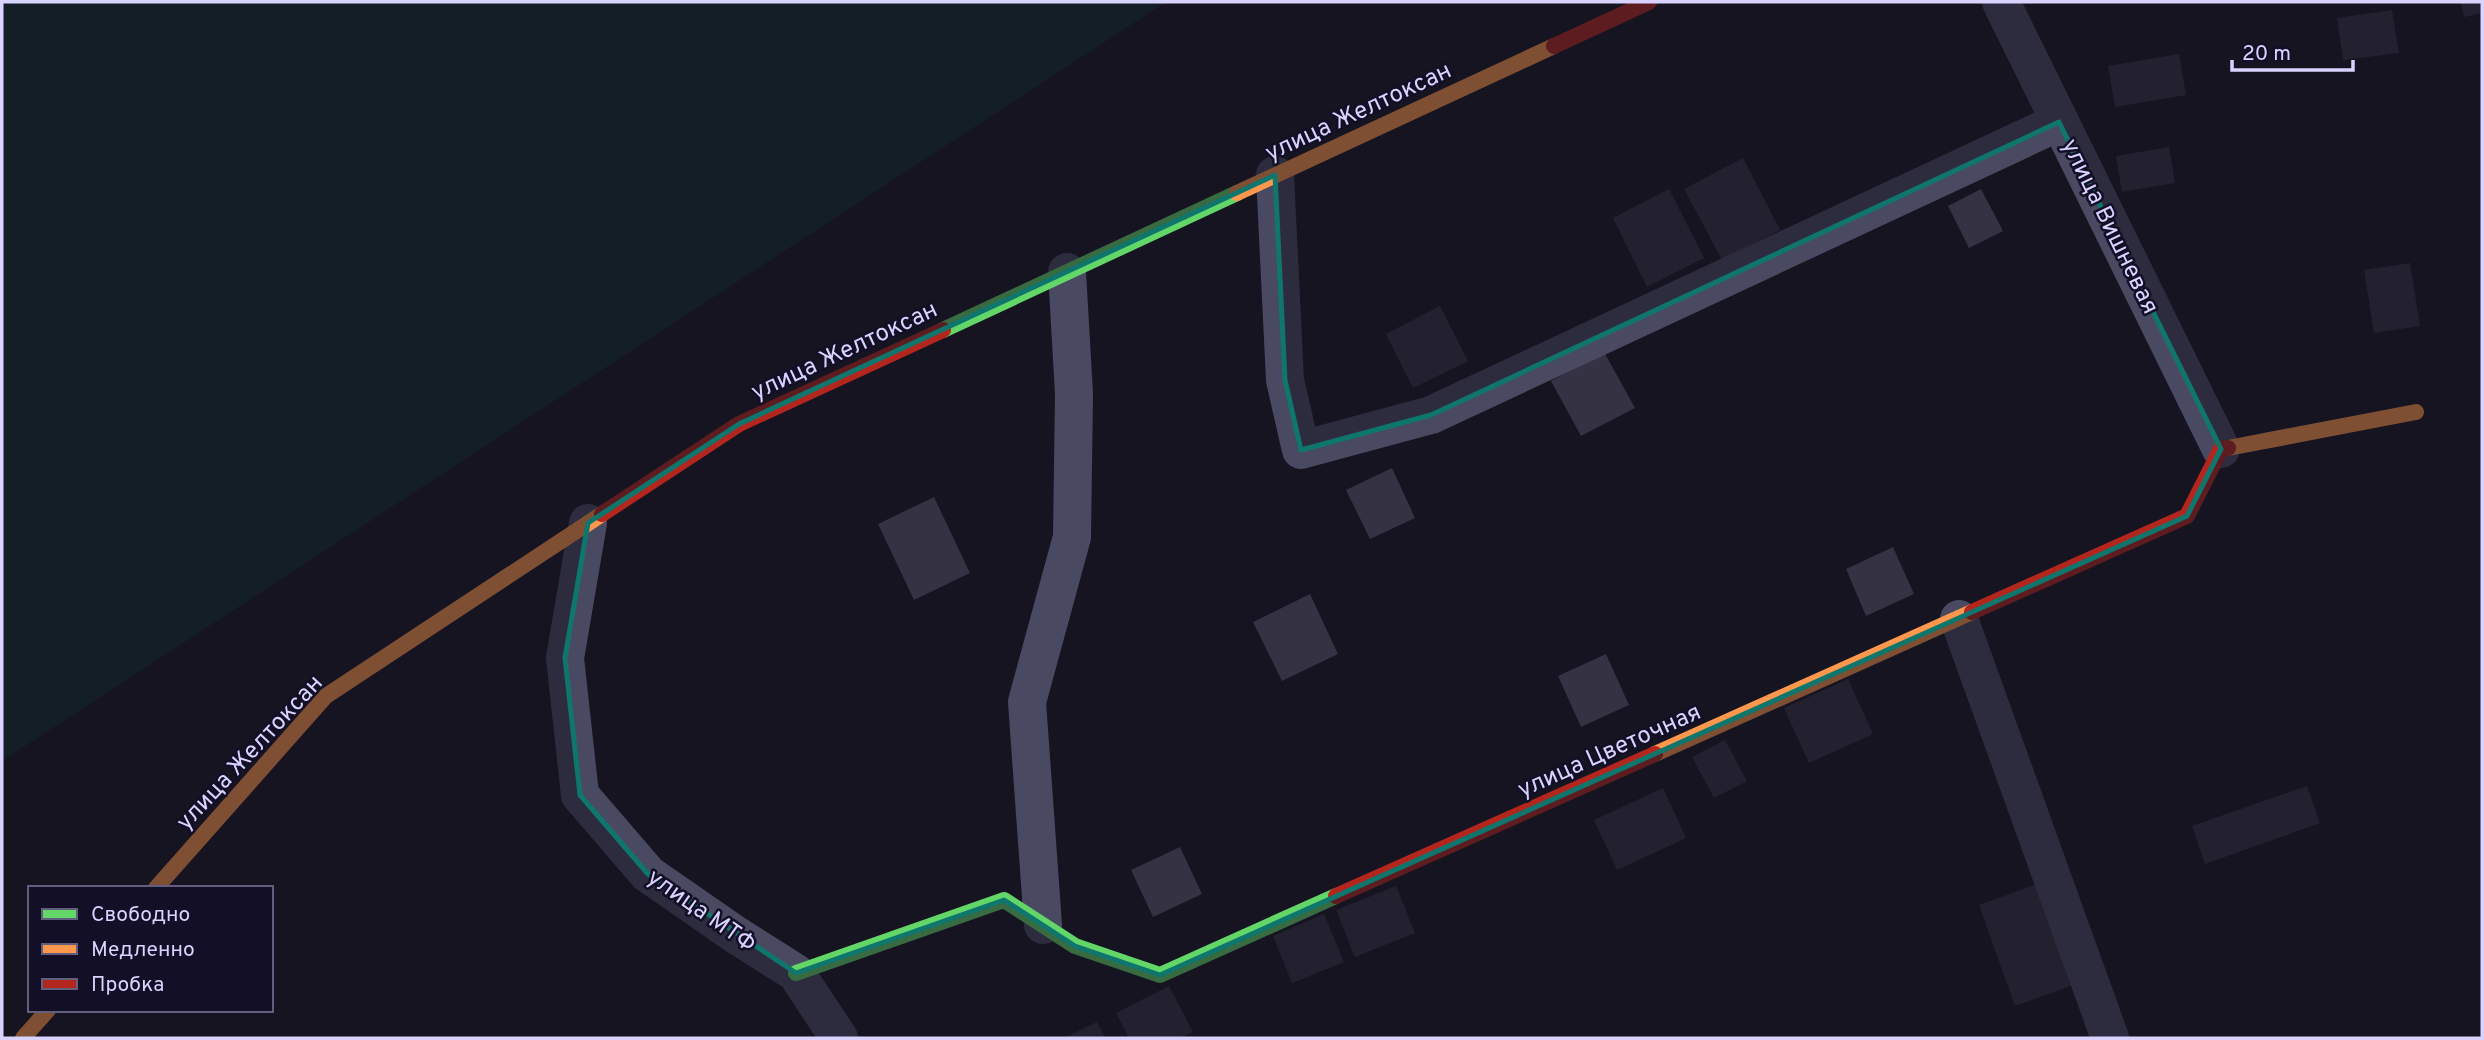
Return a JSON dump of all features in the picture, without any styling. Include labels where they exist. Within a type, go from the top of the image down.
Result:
[{"type":"street","name":"улица Желтоксан","points":[[158,886],[326,696],[739,424],[1649,2]]},
{"type":"street","name":"улица Вишневая","points":[[2001,2],[2221,449]]},
{"type":"street","points":[[1275,175],[1285,380],[1301,450],[1431,415],[2059,122]]},
{"type":"street","points":[[1043,925],[1027,702],[1072,537],[1074,394],[1067,272]]},
{"type":"street","points":[[2221,449],[2416,412]]},
{"type":"street","name":"улица Цветочная","points":[[796,973],[1004,900],[1075,946],[1160,975],[2187,516],[2221,449]]},
{"type":"street","name":"улица МТФ","points":[[588,523],[565,658],[580,795],[648,874],[796,973],[839,1038]]},
{"type":"street","points":[[1959,619],[2110,1038]]},
{"type":"street","points":[[23,1038],[46,1012]]},
{"type":"highlighted area","points":[[2059,122],[2221,449],[2187,516],[1160,975],[1075,946],[1004,900],[796,973],[648,874],[580,795],[565,658],[588,523],[739,424],[1275,175],[1285,380],[1301,450],[1431,415]]},
{"type":"green space","points":[[2,2],[1166,2],[2,761]]},
{"type":"building","points":[[2461,2],[2482,2],[2482,13],[2464,17]]},
{"type":"building","points":[[2392,10],[2399,53],[2343,60],[2337,18]]},
{"type":"building","points":[[2179,54],[2186,95],[2115,107],[2108,66]]},
{"type":"building","points":[[2169,147],[2175,183],[2122,192],[2116,156]]},
{"type":"building","points":[[1743,158],[1780,230],[1722,260],[1684,189]]},
{"type":"building","points":[[1669,189],[1704,258],[1647,287],[1613,218]]},
{"type":"building","points":[[1981,189],[2003,231],[1969,248],[1948,206]]},
{"type":"building","points":[[2410,263],[2420,326],[2374,333],[2364,270]]},
{"type":"building","points":[[1440,306],[1468,361],[1413,388],[1386,334]]},
{"type":"building","points":[[1604,352],[1635,408],[1581,436],[1551,381]]},
{"type":"building","points":[[1392,468],[1415,518],[1370,539],[1346,490]]},
{"type":"building","points":[[934,497],[970,573],[914,600],[878,524]]},
{"type":"building","points":[[1893,547],[1914,594],[1866,616],[1846,569]]},
{"type":"building","points":[[1310,594],[1338,654],[1282,681],[1253,622]]},
{"type":"building","points":[[1606,654],[1629,705],[1581,727],[1558,676]]},
{"type":"building","points":[[1848,679],[1873,734],[1809,763],[1784,708]]},
{"type":"building","points":[[1725,740],[1747,781],[1714,798],[1692,757]]},
{"type":"building","points":[[2307,786],[2320,823],[2205,864],[2192,826]]},
{"type":"building","points":[[1663,788],[1686,838],[1617,870],[1594,820]]},
{"type":"building","points":[[1180,847],[1202,894],[1153,917],[1131,870]]},
{"type":"building","points":[[2040,883],[2076,984],[2015,1006],[1979,905]]},
{"type":"building","points":[[1396,886],[1415,933],[1355,957],[1336,910]]},
{"type":"building","points":[[1324,914],[1344,962],[1292,983],[1273,936]]},
{"type":"building","points":[[1169,986],[1193,1032],[1180,1038],[1129,1038],[1116,1013]]},
{"type":"building","points":[[1097,1022],[1105,1038],[1064,1038]]},
{"type":"traffic: fast","points":[[943,330],[1237,193]]},
{"type":"traffic: fast","points":[[796,973],[1004,900],[1075,946],[1160,975],[1336,896]]},
{"type":"traffic: slow","points":[[1237,193],[1554,46]]},
{"type":"traffic: slow","points":[[2228,448],[2416,412]]},
{"type":"traffic: slow","points":[[158,886],[326,696],[602,514]]},
{"type":"traffic: slow","points":[[1655,754],[1972,612]]},
{"type":"traffic: slow","points":[[23,1038],[46,1012]]},
{"type":"traffic: jam","points":[[1554,46],[1649,2]]},
{"type":"traffic: jam","points":[[602,514],[739,424],[943,330]]},
{"type":"traffic: jam","points":[[1972,612],[2187,516],[2221,449],[2228,448]]},
{"type":"traffic: jam","points":[[1336,896],[1655,754]]}]
